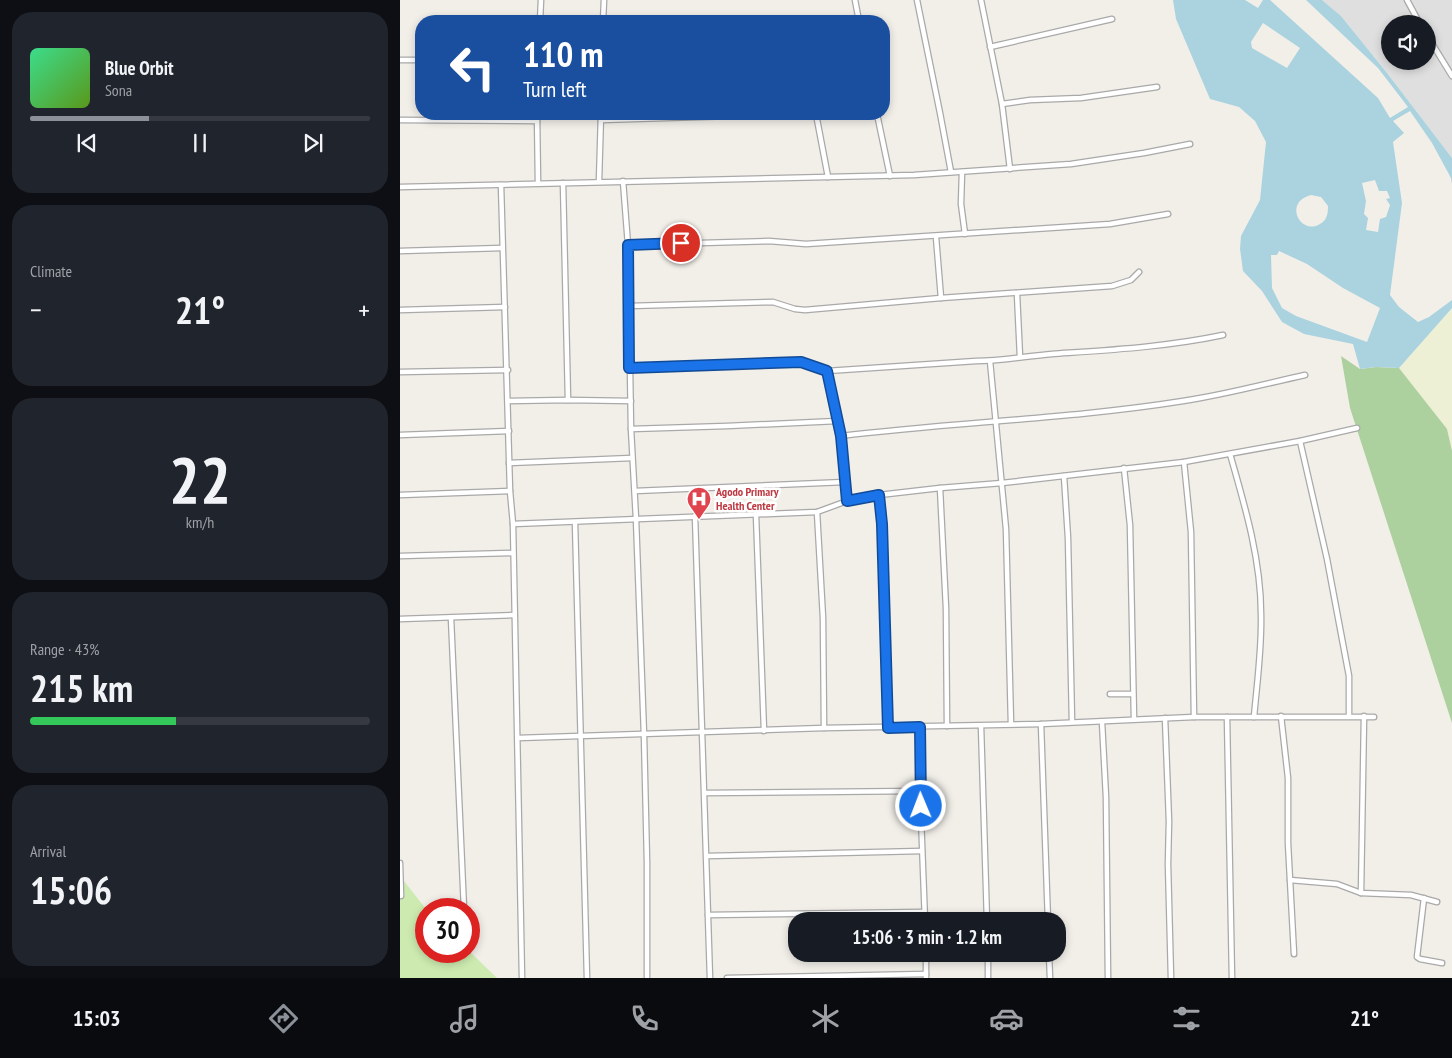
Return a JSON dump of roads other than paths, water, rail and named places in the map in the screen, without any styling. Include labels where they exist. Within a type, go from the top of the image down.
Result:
[{"type":"street","points":[[540,15],[541,0]]},
{"type":"street","points":[[603,15],[604,0]]},
{"type":"street","points":[[855,0],[858,15]]},
{"type":"street","points":[[917,0],[950,172]]},
{"type":"street","points":[[981,0],[1002,104],[1010,169]]},
{"type":"street","points":[[1406,0],[1415,15]]},
{"type":"street","points":[[990,47],[1112,19]]},
{"type":"street","points":[[1436,50],[1452,76]]},
{"type":"street","points":[[400,60],[415,60]]},
{"type":"street","points":[[1002,104],[1030,100],[1081,98],[1157,87]]},
{"type":"street","points":[[400,120],[537,121],[538,183]]},
{"type":"street","points":[[599,182],[601,120]]},
{"type":"street","points":[[817,120],[828,177]]},
{"type":"street","points":[[878,120],[890,176]]},
{"type":"street","points":[[400,187],[890,176],[1080,163],[1190,144]]},
{"type":"street","points":[[962,172],[961,204],[965,234]]},
{"type":"street","points":[[623,181],[628,245],[629,368],[644,735],[648,978]]},
{"type":"street","points":[[563,183],[568,400]]},
{"type":"street","points":[[500,185],[508,370],[510,491],[513,524],[522,978]]},
{"type":"street","points":[[628,245],[769,241],[806,244],[1110,224],[1168,214]]},
{"type":"street","points":[[936,236],[941,298]]},
{"type":"street","points":[[400,251],[502,248]]},
{"type":"street","points":[[629,306],[773,302],[795,310],[805,310],[1112,286],[1131,280],[1139,272]]},
{"type":"street","points":[[1017,294],[1020,357]]},
{"type":"street","points":[[400,310],[505,307]]},
{"type":"street","points":[[629,368],[801,362],[827,371],[976,360],[990,361],[1150,347],[1222,335]]},
{"type":"street","points":[[990,361],[1006,529],[1012,724]]},
{"type":"street","points":[[400,372],[508,370]]},
{"type":"street","points":[[827,371],[841,436],[847,501]]},
{"type":"street","points":[[841,436],[996,422],[1183,401],[1305,375]]},
{"type":"street","points":[[508,401],[631,401]]},
{"type":"street","points":[[631,429],[837,421]]},
{"type":"street","points":[[513,524],[818,512],[847,501],[879,495],[1184,462],[1300,441],[1358,428]]},
{"type":"street","points":[[400,435],[509,431]]},
{"type":"street","points":[[1300,441],[1327,559],[1349,676],[1349,716]]},
{"type":"street","points":[[1230,454],[1250,529],[1260,593],[1262,616],[1254,717]]},
{"type":"street","points":[[509,463],[632,458]]},
{"type":"street","points":[[1184,462],[1191,532],[1194,717]]},
{"type":"street","points":[[1124,468],[1130,525],[1134,719]]},
{"type":"street","points":[[1064,476],[1068,538],[1072,722]]},
{"type":"street","points":[[635,491],[846,482]]},
{"type":"street","points":[[940,488],[946,608],[947,726]]},
{"type":"street","points":[[400,495],[510,491]]},
{"type":"street","points":[[879,495],[882,524],[888,728]]},
{"type":"street","points":[[818,512],[823,618],[824,728]]},
{"type":"street","points":[[756,515],[764,731]]},
{"type":"street","points":[[696,516],[710,978]]},
{"type":"street","points":[[575,522],[587,978]]},
{"type":"street","points":[[400,556],[513,553]]},
{"type":"street","points":[[400,619],[514,616]]},
{"type":"street","points":[[452,618],[464,898]]},
{"type":"street","points":[[1110,694],[1133,694]]},
{"type":"street","points":[[1227,716],[1232,978]]},
{"type":"street","points":[[518,738],[824,728],[981,726],[1227,716],[1374,717]]},
{"type":"street","points":[[1281,716],[1288,778],[1288,843],[1294,954]]},
{"type":"street","points":[[1361,893],[1364,716]]},
{"type":"street","points":[[1165,718],[1170,821],[1168,864],[1171,978]]},
{"type":"street","points":[[1102,722],[1106,797],[1108,978]]},
{"type":"street","points":[[1041,724],[1048,912]]},
{"type":"street","points":[[981,726],[987,912]]},
{"type":"street","points":[[920,727],[924,912]]},
{"type":"street","points":[[705,793],[920,791]]},
{"type":"street","points":[[707,856],[922,851]]},
{"type":"street","points":[[400,863],[401,896]]},
{"type":"street","points":[[1290,880],[1337,884],[1361,893],[1411,895],[1437,902]]},
{"type":"street","points":[[1424,898],[1417,957],[1442,963]]},
{"type":"street","points":[[708,915],[788,914]]},
{"type":"street","points":[[727,978],[926,976],[926,962]]},
{"type":"street","points":[[988,962],[988,978]]},
{"type":"street","points":[[1049,962],[1050,978]]},
{"type":"water","points":[[1173,0],[1245,0],[1258,8],[1263,0],[1270,0],[1378,98],[1390,118],[1408,107],[1378,68],[1306,0],[1322,0],[1341,16],[1381,66],[1381,70],[1385,70],[1387,73],[1452,158],[1452,184],[1451,178],[1432,143],[1410,111],[1393,121],[1404,133],[1393,142],[1402,203],[1390,295],[1399,307],[1418,322],[1429,317],[1452,300],[1452,308],[1399,368],[1376,367],[1360,369],[1353,344],[1304,334],[1282,322],[1262,291],[1243,271],[1240,249],[1241,236],[1260,200],[1266,142],[1255,121],[1239,107],[1210,99],[1176,19]],"holes":[[[1263,23],[1300,48],[1287,68],[1252,48],[1251,42]],[[1375,180],[1379,191],[1387,191],[1390,198],[1386,199],[1390,205],[1386,217],[1380,219],[1378,232],[1366,230],[1368,218],[1364,214],[1366,201],[1362,183]],[[1311,195],[1321,197],[1328,206],[1328,212],[1324,221],[1320,224],[1306,226],[1301,222],[1296,210],[1298,204]],[[1279,251],[1307,264],[1343,288],[1380,308],[1367,342],[1296,316],[1282,308],[1272,288],[1271,255],[1277,255]]]},
{"type":"place","name":"Agodo Primary Health Center","points":[[699,520]]}]
